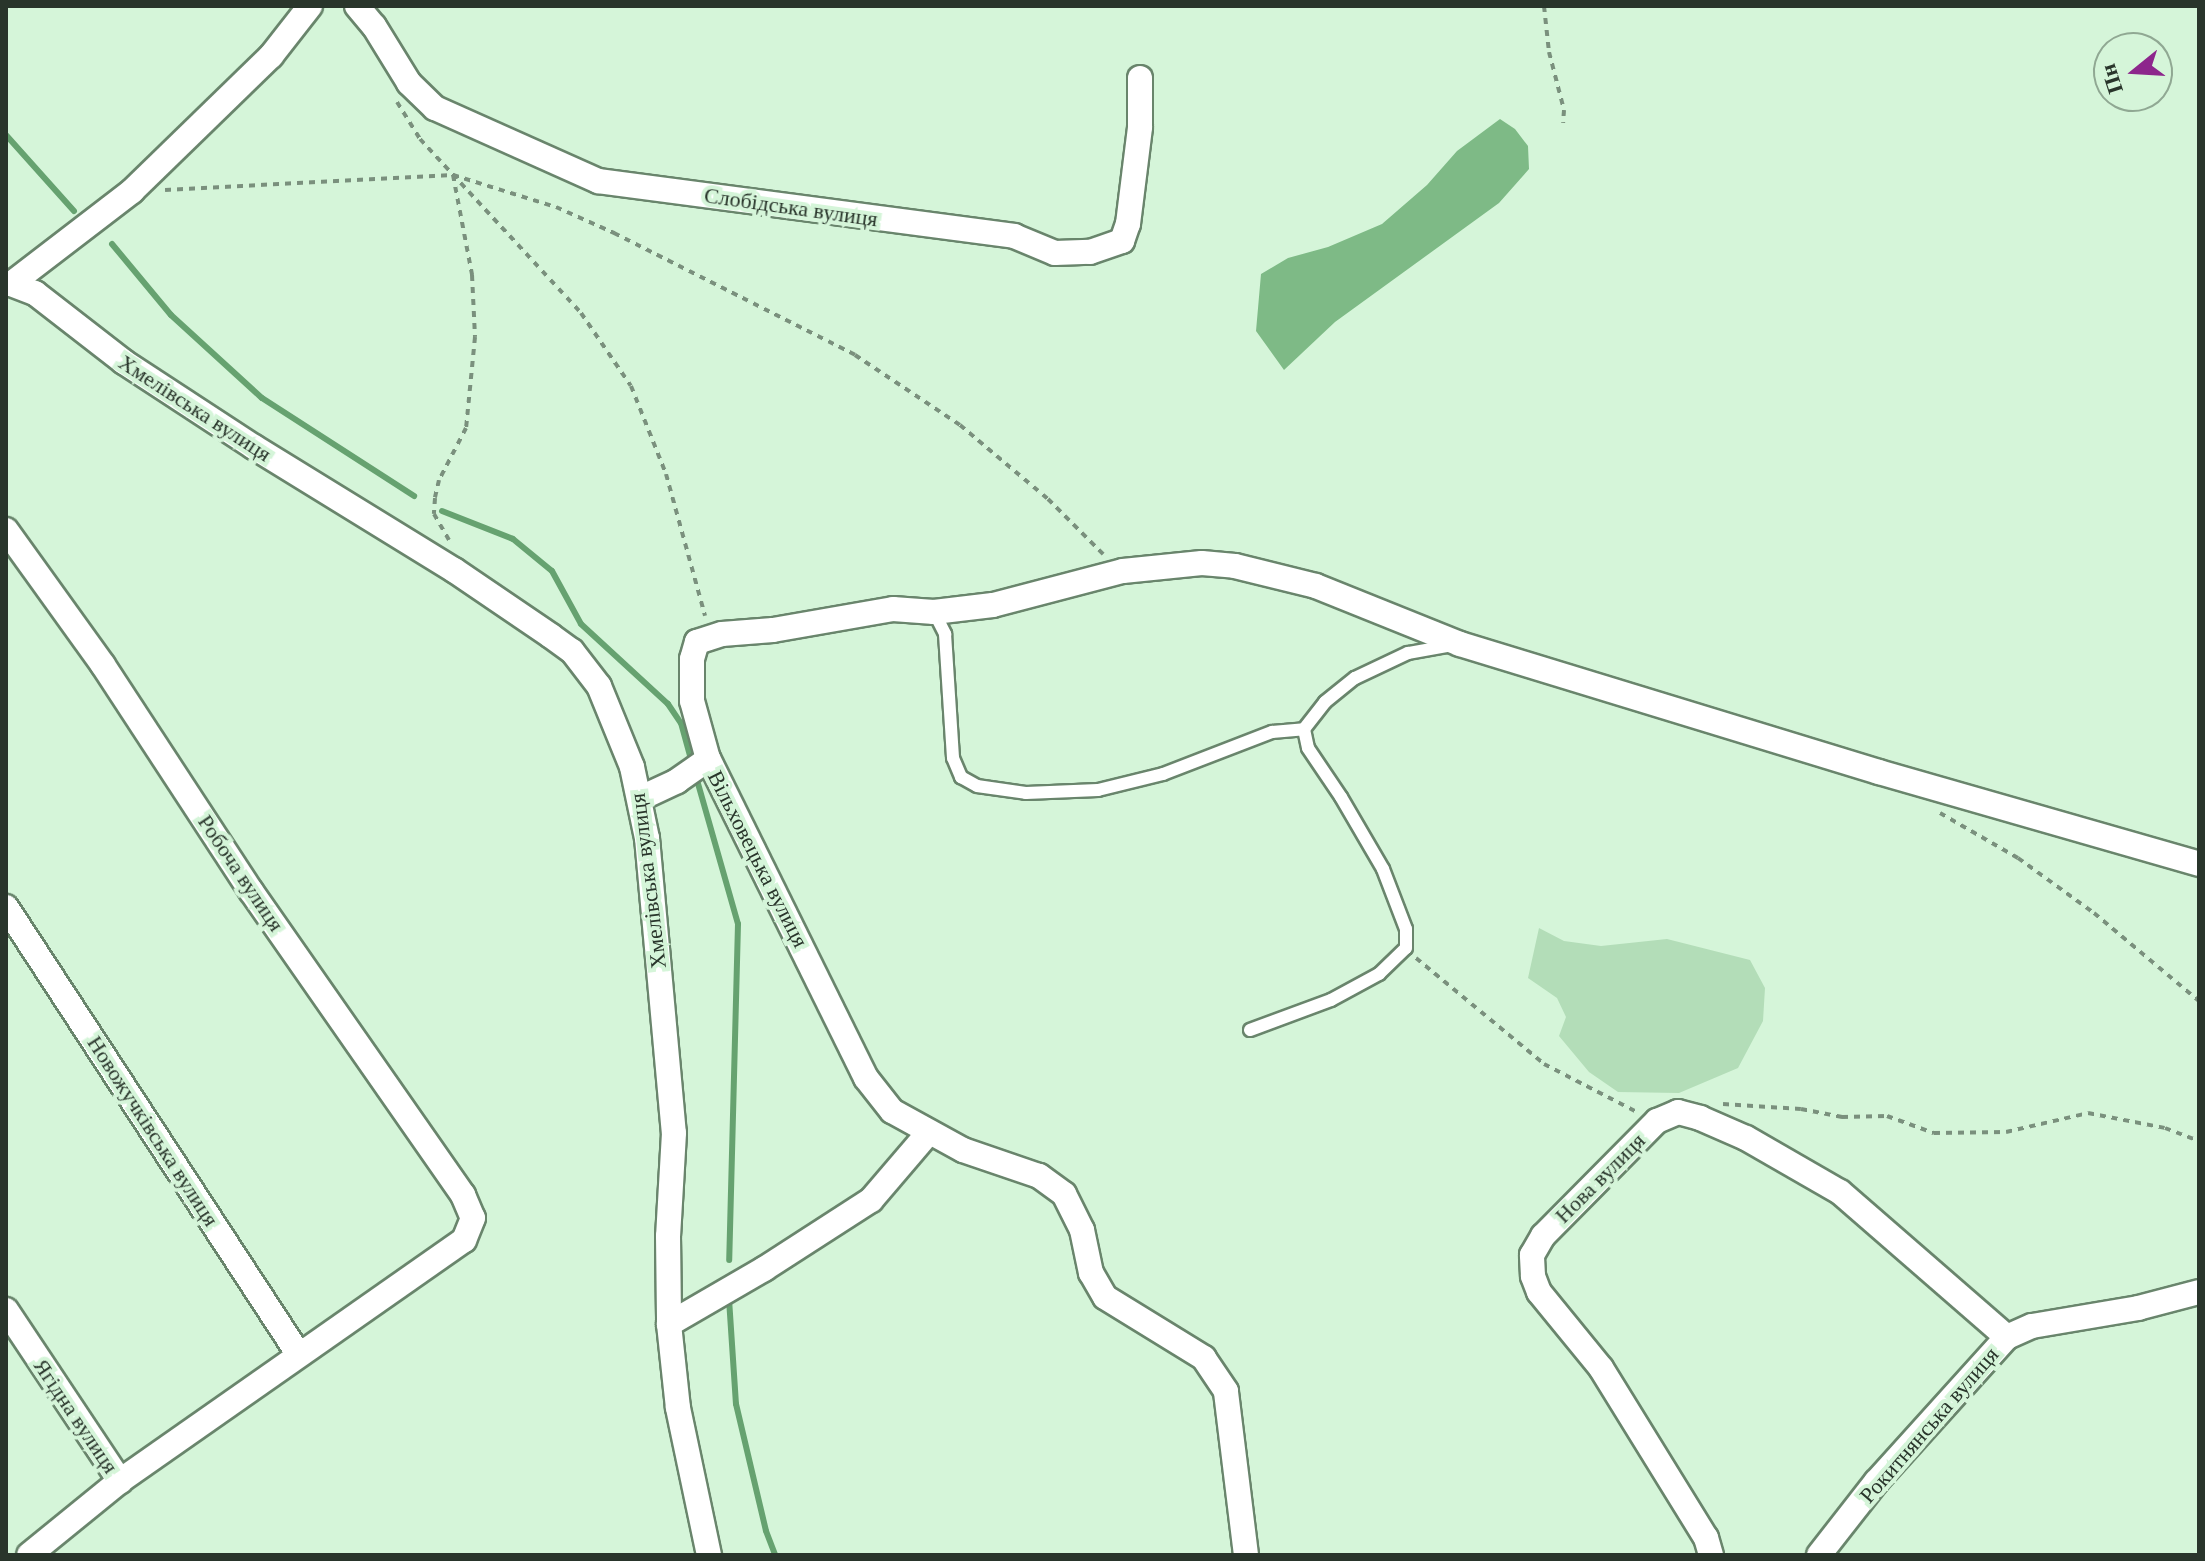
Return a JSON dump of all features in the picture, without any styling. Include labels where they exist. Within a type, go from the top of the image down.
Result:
[{"type":"street","points":[[8,284],[132,191],[271,56],[310,6]]},
{"type":"street","name":"Слобідська вулиця","points":[[357,6],[374,26],[409,83],[435,108],[598,181],[1014,236],[1055,253],[1090,252],[1122,241],[1128,224],[1140,127],[1140,78]]},
{"type":"street","name":"Хмелівська вулиця","points":[[8,284],[35,293],[124,362],[254,447],[454,570],[572,651],[590,670],[614,723],[641,798],[674,1133],[668,1236],[669,1324],[678,1408],[709,1555]]},
{"type":"street","name":"Робоча вулиця","points":[[6,530],[103,665],[251,891],[463,1195],[473,1218],[464,1240],[299,1355]]},
{"type":"street","points":[[712,637],[893,609],[934,612],[993,605],[1123,571],[1202,563],[1235,566],[1316,586],[1460,644],[1879,772],[2199,864]]},
{"type":"street","name":"Вільховецька вулиця","points":[[712,637],[697,642],[692,659],[692,701],[705,763],[866,1078],[892,1111],[963,1150],[1039,1176],[1064,1194],[1082,1230],[1091,1273],[1105,1297],[1204,1358],[1226,1391],[1246,1555]]},
{"type":"street","points":[[641,798],[705,763]]},
{"type":"street","name":"Новожучківська вулиця","points":[[6,907],[299,1355]]},
{"type":"street","points":[[1668,1116],[1746,1138],[1840,1192],[2007,1337]]},
{"type":"street","name":"Нова вулиця","points":[[1668,1116],[1543,1236],[1532,1255],[1533,1276],[1539,1292],[1601,1368],[1706,1538],[1711,1555]]},
{"type":"street","points":[[669,1324],[776,1262],[871,1200],[929,1132]]},
{"type":"street","name":"Рокитнянська вулиця","points":[[1819,1555],[1886,1471],[2007,1337],[2032,1326],[2138,1308],[2199,1292]]},
{"type":"street","name":"Ягідна вулиця","points":[[6,1310],[120,1481]]},
{"type":"street","points":[[29,1555],[120,1481],[299,1355]]},
{"type":"lane","points":[[934,612],[945,634],[953,758],[961,777],[977,786],[1026,793],[1098,790],[1163,774],[1257,736],[1304,729],[1325,702],[1355,678],[1408,653],[1460,644]]},
{"type":"lane","points":[[1250,1030],[1331,1000],[1379,974],[1406,948],[1406,929],[1383,869],[1308,748],[1304,729]]},
{"type":"path","points":[[1544,6],[1549,52],[1564,110],[1563,123]]},
{"type":"path","points":[[396,98],[400,110],[420,139],[581,313],[631,386],[666,474],[712,637]]},
{"type":"path","points":[[453,175],[472,275],[475,337],[466,428],[439,480],[435,498],[434,514],[450,543],[454,570]]},
{"type":"path","points":[[132,191],[453,175],[556,207],[614,233],[855,355],[960,425],[1048,499],[1123,571]]},
{"type":"path","points":[[1933,808],[2018,858],[2056,885],[2199,1001]]},
{"type":"path","points":[[1406,948],[1544,1064],[1609,1100],[1668,1116],[1708,1104],[1753,1105],[1842,1117],[1887,1116],[1934,1133],[2006,1132],[2088,1113],[2165,1128],[2199,1141]]},
{"type":"green space","points":[[1500,119],[1515,129],[1528,146],[1529,169],[1499,203],[1335,322],[1284,370],[1256,331],[1261,274],[1288,258],[1328,247],[1382,224],[1427,185],[1457,151]]},
{"type":"green space","points":[[1539,928],[1564,941],[1601,946],[1667,939],[1750,960],[1765,988],[1763,1021],[1738,1068],[1679,1093],[1618,1092],[1589,1072],[1559,1036],[1566,1017],[1557,998],[1528,978]]},
{"type":"waterway","points":[[6,135],[74,211]]},
{"type":"waterway","points":[[112,244],[171,315],[262,398],[414,496]]},
{"type":"waterway","points":[[442,511],[513,539],[552,571],[581,624],[668,704],[681,723],[692,763]]},
{"type":"waterway","points":[[695,773],[738,924],[729,1260]]},
{"type":"waterway","points":[[729,1299],[736,1404],[766,1531],[775,1555]]}]
